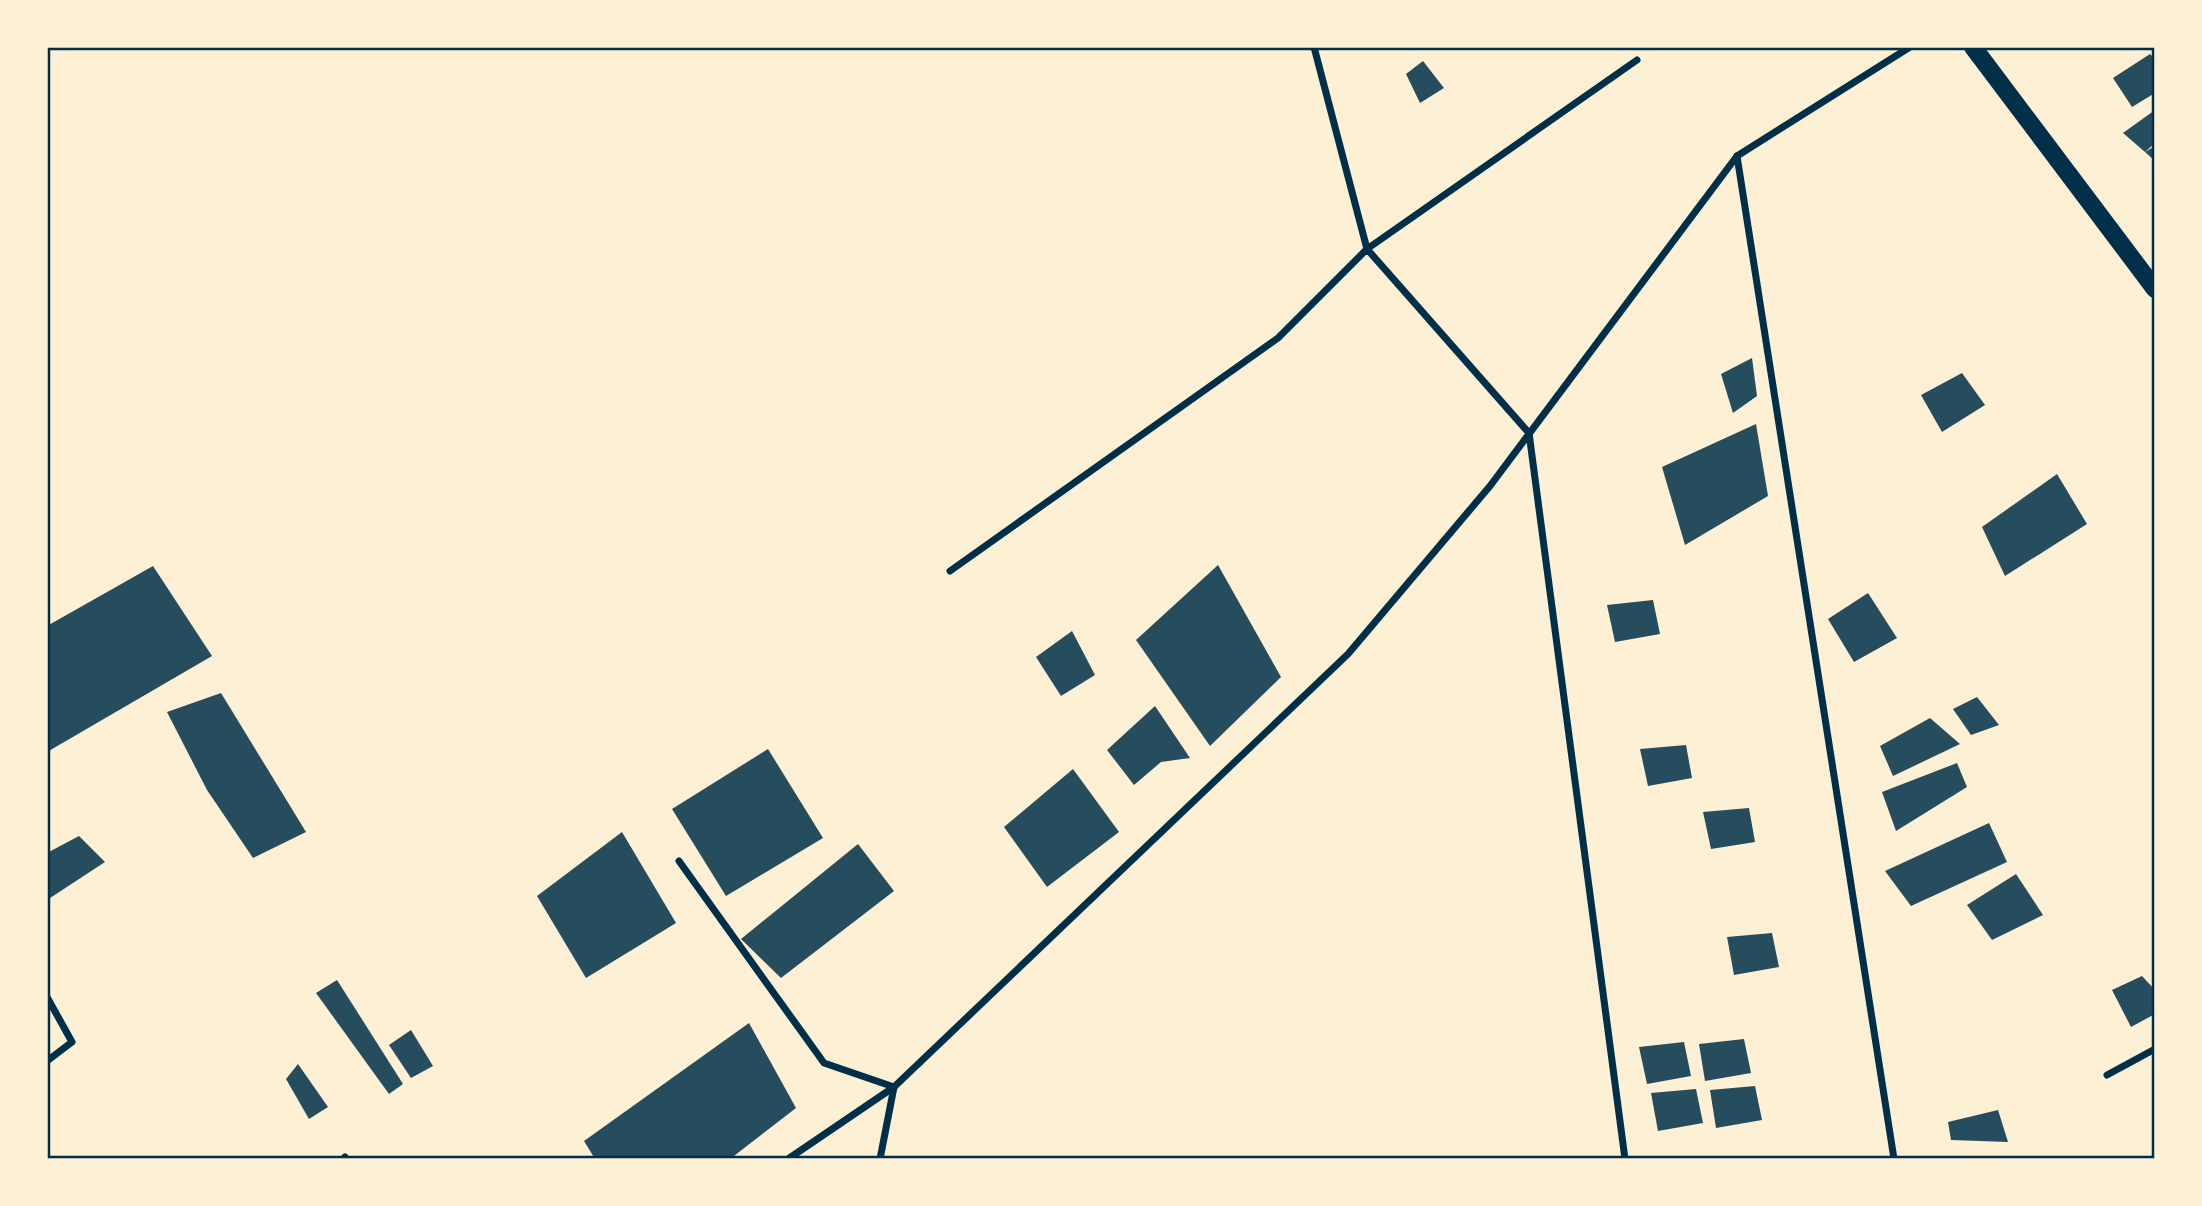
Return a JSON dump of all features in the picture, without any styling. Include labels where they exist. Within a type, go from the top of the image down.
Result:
[{"type":"main road","points":[[1973,47],[2155,289]]},
{"type":"street","points":[[1314,47],[1367,249],[1529,433],[1625,1159]]},
{"type":"street","points":[[788,1159],[894,1087],[1348,654],[1489,486],[1737,156],[1910,47]]},
{"type":"street","points":[[950,571],[1278,338],[1367,249],[1637,60]]},
{"type":"street","points":[[1737,156],[1894,1159]]},
{"type":"street","points":[[679,861],[824,1063],[894,1087]]},
{"type":"street","points":[[47,997],[72,1042],[47,1061]]},
{"type":"street","points":[[2107,1075],[2155,1049]]},
{"type":"street","points":[[880,1159],[894,1087]]},
{"type":"building","points":[[2150,54],[2155,59],[2155,93],[2132,107],[2113,78]]},
{"type":"building","points":[[1423,61],[1444,88],[1420,103],[1406,74]]},
{"type":"building","points":[[2155,110],[2155,143],[2145,152],[2123,133]]},
{"type":"building","points":[[2155,146],[2155,161],[2145,152]]},
{"type":"building","points":[[1752,358],[1757,396],[1733,413],[1721,374]]},
{"type":"building","points":[[1962,373],[1985,405],[1942,432],[1921,395]]},
{"type":"building","points":[[1756,424],[1768,496],[1685,545],[1662,467]]},
{"type":"building","points":[[2057,474],[2087,524],[2005,576],[1982,527]]},
{"type":"building","points":[[1218,565],[1281,677],[1210,746],[1136,640]]},
{"type":"building","points":[[153,566],[212,656],[47,752],[47,626]]},
{"type":"building","points":[[1868,593],[1897,638],[1854,662],[1828,619]]},
{"type":"building","points":[[1653,600],[1660,634],[1615,642],[1607,605]]},
{"type":"building","points":[[1072,631],[1095,675],[1061,696],[1036,657]]},
{"type":"building","points":[[221,693],[306,832],[253,858],[207,790],[167,712]]},
{"type":"building","points":[[1977,697],[1999,725],[1971,735],[1953,709]]},
{"type":"building","points":[[1155,706],[1190,758],[1161,762],[1134,785],[1107,750]]},
{"type":"building","points":[[1930,718],[1960,744],[1893,776],[1880,746]]},
{"type":"building","points":[[1686,745],[1692,778],[1648,786],[1640,749]]},
{"type":"building","points":[[768,749],[823,838],[726,896],[672,809]]},
{"type":"building","points":[[1957,763],[1967,787],[1896,831],[1882,792]]},
{"type":"building","points":[[1073,769],[1119,832],[1047,887],[1004,827]]},
{"type":"building","points":[[1749,808],[1755,842],[1711,849],[1703,812]]},
{"type":"building","points":[[1989,823],[2007,862],[1911,906],[1885,871]]},
{"type":"building","points":[[622,832],[676,923],[586,978],[537,896]]},
{"type":"building","points":[[79,836],[105,862],[47,900],[47,853]]},
{"type":"building","points":[[858,844],[894,891],[781,978],[741,939]]},
{"type":"building","points":[[2016,874],[2043,915],[1992,940],[1967,905]]},
{"type":"building","points":[[1772,933],[1779,967],[1734,975],[1727,937]]},
{"type":"building","points":[[2142,976],[2155,990],[2155,1014],[2131,1027],[2112,990]]},
{"type":"building","points":[[337,980],[403,1084],[389,1094],[316,993]]},
{"type":"building","points":[[749,1023],[796,1108],[730,1159],[595,1159],[584,1141]]},
{"type":"building","points":[[411,1030],[433,1066],[411,1078],[389,1045]]},
{"type":"building","points":[[1744,1039],[1751,1073],[1705,1081],[1699,1044]]},
{"type":"building","points":[[1684,1042],[1691,1076],[1647,1084],[1639,1047]]},
{"type":"building","points":[[298,1064],[328,1107],[309,1119],[286,1079]]},
{"type":"building","points":[[1755,1086],[1762,1120],[1716,1128],[1710,1090]]},
{"type":"building","points":[[1696,1089],[1703,1123],[1658,1131],[1651,1093]]},
{"type":"building","points":[[1998,1110],[2008,1142],[1951,1140],[1948,1122]]}]
